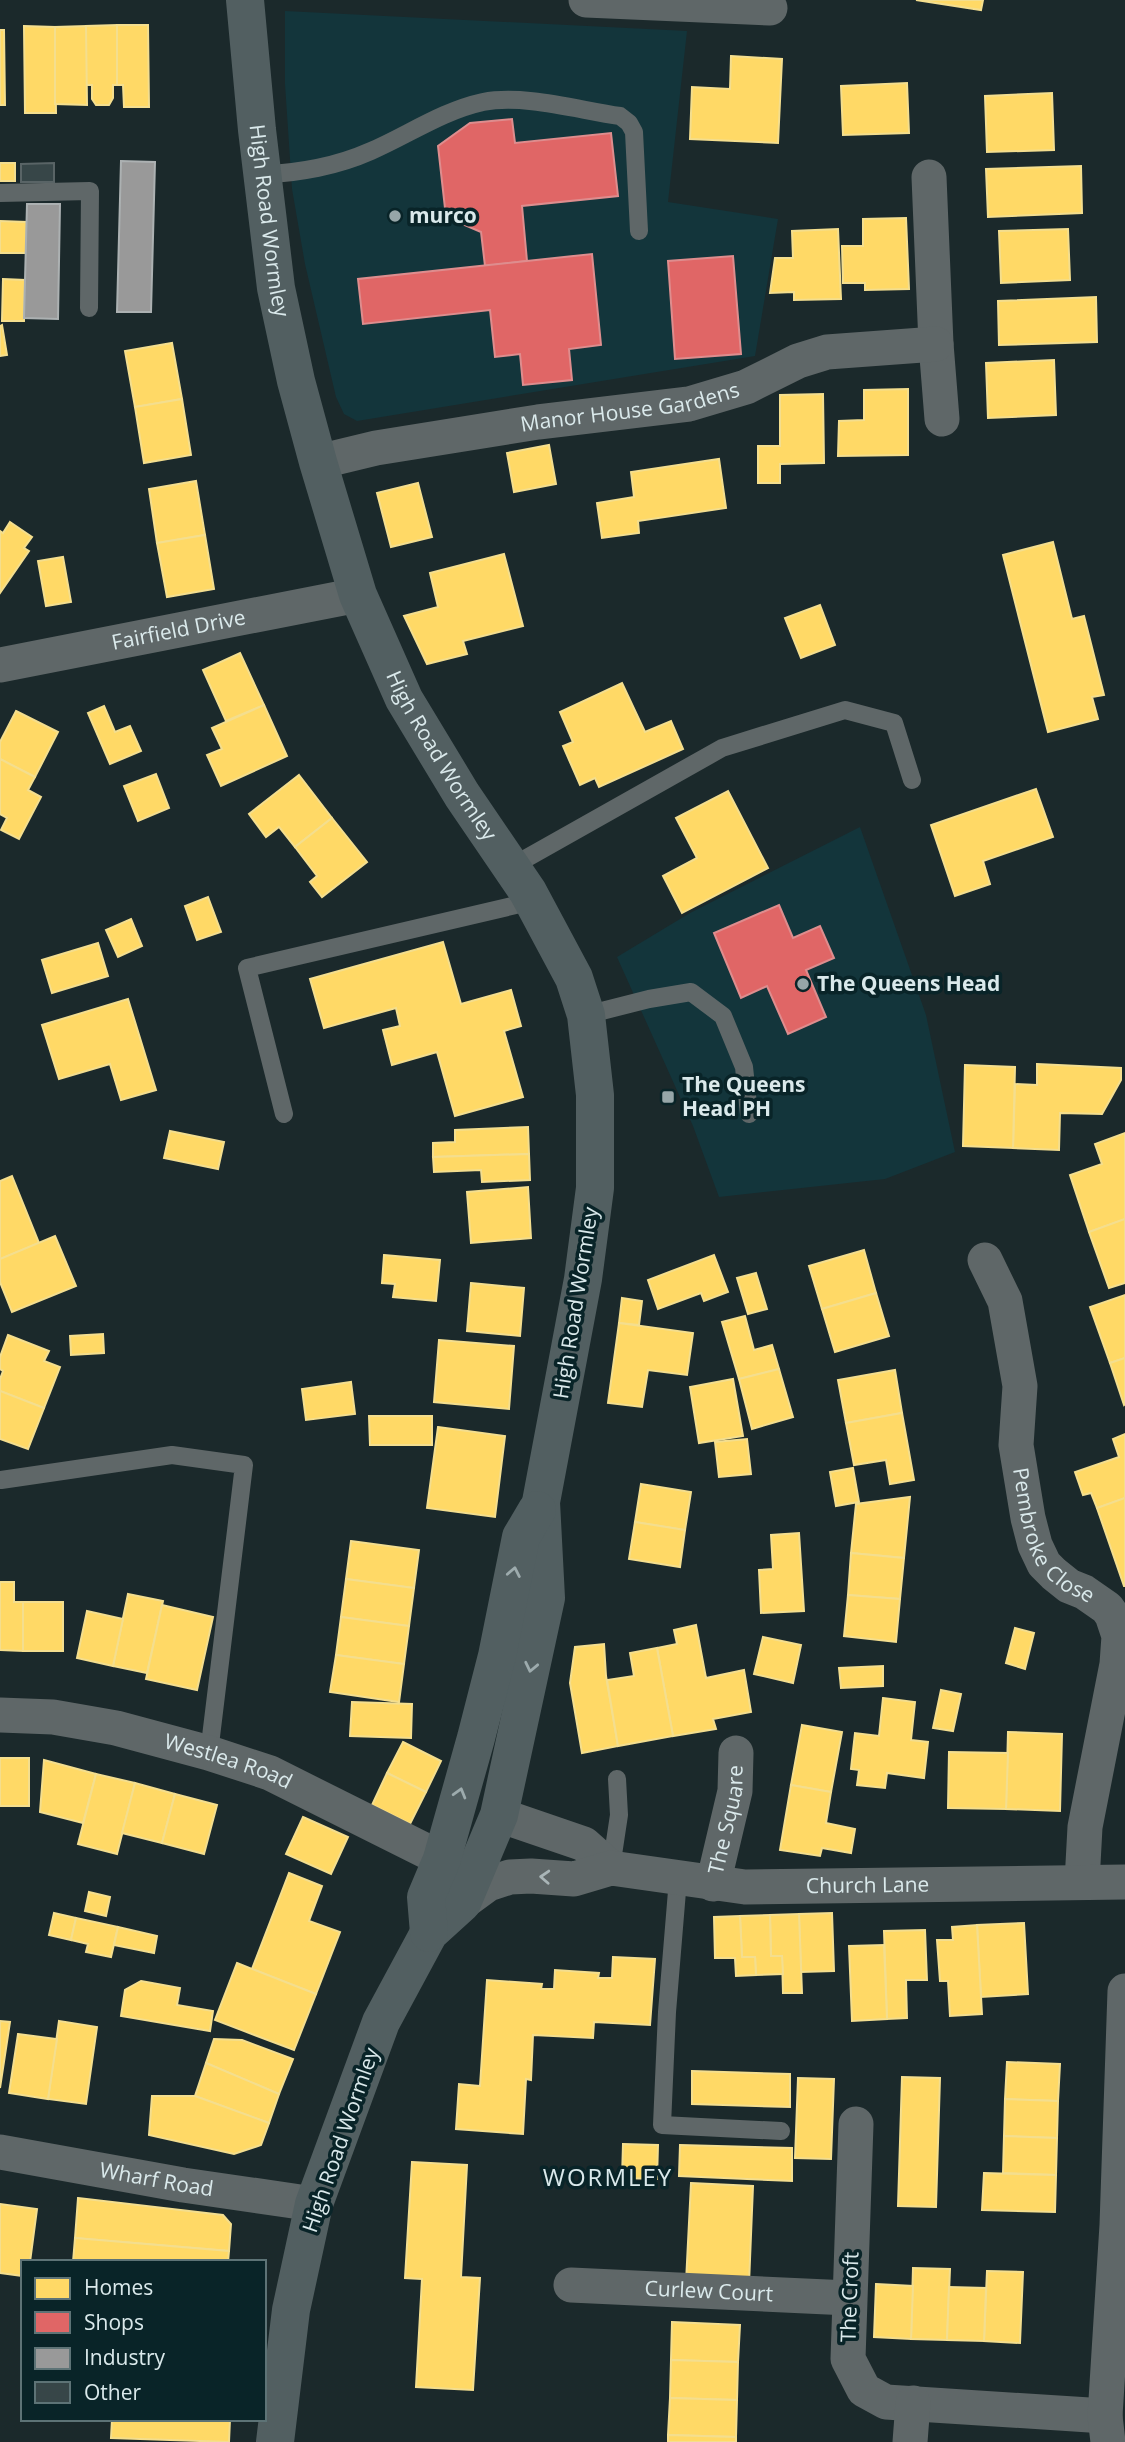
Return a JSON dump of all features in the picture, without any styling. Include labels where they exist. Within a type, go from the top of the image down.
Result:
[{"type":"main road","name":"High Road Wormley","points":[[245,0],[276,288],[296,381],[358,595],[404,699],[462,795],[533,901],[574,978],[586,1015],[594,1095],[595,1188],[583,1279],[541,1502],[545,1598],[499,1815],[462,1903],[429,1933],[382,2022],[314,2204],[291,2310],[275,2442]]},
{"type":"main road","name":"High Road Wormley","points":[[429,1933],[426,1897],[442,1859],[497,1656],[521,1537],[541,1502]]},
{"type":"main road","points":[[442,1859],[477,1820],[499,1815]]},
{"type":"street","points":[[586,0],[770,8]]},
{"type":"street","points":[[929,177],[942,419]]},
{"type":"street","name":"Manor House Gardens","points":[[318,462],[376,448],[524,425],[689,404],[746,387],[798,361],[827,352],[936,344]]},
{"type":"street","name":"Fairfield Drive","points":[[0,665],[358,595]]},
{"type":"street","name":"Pembroke Close","points":[[985,1260],[1005,1301],[1020,1386],[1016,1445],[1035,1545],[1044,1564],[1069,1586],[1098,1601],[1112,1615],[1119,1636],[1121,1664],[1086,1827],[1082,1882]]},
{"type":"street","name":"Westlea Road","points":[[0,1715],[53,1717],[116,1728],[209,1753],[270,1773],[442,1859]]},
{"type":"street","name":"The Square","points":[[713,1884],[735,1791],[736,1753]]},
{"type":"street","points":[[499,1815],[584,1844],[611,1868]]},
{"type":"street","name":"Church Lane","points":[[462,1903],[488,1884],[510,1877],[574,1879],[611,1868],[713,1884],[771,1887],[1125,1882]]},
{"type":"street","name":"The Croft","points":[[856,2124],[848,2359],[864,2390],[886,2402],[913,2403],[1107,2429],[1125,1991]]},
{"type":"street","name":"Wharf Road","points":[[0,2152],[183,2185],[314,2204]]},
{"type":"street","name":"Curlew Court","points":[[571,2284],[849,2298]]},
{"type":"street","points":[[910,2442],[913,2403]]},
{"type":"lane","points":[[262,175],[330,167],[370,152],[450,112],[484,102],[516,100],[620,116],[629,123],[634,132],[639,231]]},
{"type":"lane","points":[[0,193],[90,191],[89,309]]},
{"type":"lane","points":[[511,867],[722,748],[845,710],[894,723],[912,780]]},
{"type":"lane","points":[[284,1114],[247,968],[533,901]]},
{"type":"lane","points":[[586,1015],[649,999],[691,992],[723,1016],[744,1067],[749,1114]]},
{"type":"lane","points":[[1,1479],[172,1455],[244,1465],[209,1753]]},
{"type":"lane","points":[[611,1868],[619,1815],[617,1779]]},
{"type":"lane","points":[[678,1879],[667,2012],[662,2125],[781,2131]]},
{"type":"shaded area","points":[[285,11],[687,31],[668,202],[778,219],[755,356],[357,421],[344,414],[336,397],[305,264],[292,189],[285,84]]},
{"type":"shaded area","points":[[860,827],[926,1015],[955,1152],[885,1179],[719,1197],[693,1126],[617,957],[690,913]]},
{"type":"building: Homes","points":[[916,0],[983,0],[981,10]]},
{"type":"building: Homes","points":[[117,25],[117,85],[113,85],[113,98],[109,105],[96,105],[92,99],[92,85],[86,85],[86,26]]},
{"type":"building: Homes","points":[[117,25],[148,25],[149,107],[124,107],[123,85],[117,85]]},
{"type":"building: Homes","points":[[24,26],[55,27],[56,113],[25,113]]},
{"type":"building: Homes","points":[[86,26],[87,105],[55,104],[55,27]]},
{"type":"building: Homes","points":[[0,30],[4,30],[5,105],[0,105]]},
{"type":"building: Homes","points":[[731,56],[782,59],[778,143],[690,139],[692,87],[730,89]]},
{"type":"building: Homes","points":[[907,83],[909,133],[843,135],[841,86]]},
{"type":"building: Homes","points":[[1052,93],[1054,150],[987,152],[985,96]]},
{"type":"building: Homes","points":[[0,163],[15,163],[15,181],[0,181]]},
{"type":"building: Homes","points":[[1081,166],[1082,213],[988,217],[986,169]]},
{"type":"building: Homes","points":[[906,218],[909,289],[865,290],[865,283],[843,283],[842,246],[863,246],[863,219]]},
{"type":"building: Homes","points":[[0,221],[27,222],[26,253],[0,253]]},
{"type":"building: Homes","points":[[838,229],[841,299],[794,300],[794,292],[770,293],[775,258],[793,258],[792,231]]},
{"type":"building: Homes","points":[[1068,229],[1070,280],[1001,283],[999,231]]},
{"type":"building: Homes","points":[[3,279],[25,280],[24,321],[2,321]]},
{"type":"building: Homes","points":[[1096,297],[1097,342],[999,345],[998,301]]},
{"type":"building: Homes","points":[[2,325],[7,355],[0,356],[0,326]]},
{"type":"building: Homes","points":[[172,343],[182,399],[135,407],[125,351]]},
{"type":"building: Homes","points":[[1054,360],[1056,415],[988,418],[986,363]]},
{"type":"building: Homes","points":[[908,389],[908,455],[838,456],[839,421],[864,420],[864,390]]},
{"type":"building: Homes","points":[[823,394],[824,463],[780,464],[780,483],[758,483],[758,446],[780,446],[780,395]]},
{"type":"building: Homes","points":[[182,399],[191,455],[144,463],[135,407]]},
{"type":"building: Homes","points":[[549,445],[556,484],[514,492],[507,453]]},
{"type":"building: Homes","points":[[719,459],[726,508],[638,521],[639,533],[602,538],[597,503],[634,497],[631,472]]},
{"type":"building: Homes","points":[[196,481],[205,535],[157,543],[149,489]]},
{"type":"building: Homes","points":[[418,483],[432,537],[391,547],[377,493]]},
{"type":"building: Homes","points":[[10,522],[32,537],[24,548],[29,551],[0,593],[0,531],[3,533]]},
{"type":"building: Homes","points":[[205,535],[214,589],[167,597],[157,543]]},
{"type":"building: Homes","points":[[1053,542],[1072,619],[1084,616],[1104,695],[1092,697],[1098,719],[1048,732],[1003,555]]},
{"type":"building: Homes","points":[[504,554],[523,626],[463,641],[467,654],[427,664],[404,616],[438,607],[430,573]]},
{"type":"building: Homes","points":[[63,557],[71,602],[46,606],[38,561]]},
{"type":"building: Homes","points":[[820,605],[835,645],[801,658],[785,618]]},
{"type":"building: Homes","points":[[240,653],[264,705],[226,721],[203,670]]},
{"type":"building: Homes","points":[[622,683],[645,732],[671,721],[683,749],[599,787],[595,778],[580,785],[563,746],[573,742],[560,712]]},
{"type":"building: Homes","points":[[264,705],[287,756],[221,786],[207,755],[222,749],[212,728]]},
{"type":"building: Homes","points":[[104,706],[115,732],[130,726],[141,751],[110,764],[88,713]]},
{"type":"building: Homes","points":[[16,711],[58,732],[35,777],[0,759],[0,742]]},
{"type":"building: Homes","points":[[0,759],[35,777],[28,790],[41,797],[19,839],[1,830],[7,818],[0,814]]},
{"type":"building: Homes","points":[[156,774],[169,808],[138,821],[124,786]]},
{"type":"building: Homes","points":[[299,775],[332,818],[295,847],[279,827],[266,837],[249,814]]},
{"type":"building: Homes","points":[[1036,789],[1053,837],[983,861],[990,884],[955,896],[931,825]]},
{"type":"building: Homes","points":[[728,791],[768,868],[682,913],[663,876],[697,858],[676,818]]},
{"type":"building: Homes","points":[[332,818],[367,862],[322,897],[310,882],[317,876],[295,847]]},
{"type":"building: Homes","points":[[208,897],[221,932],[197,940],[185,906]]},
{"type":"building: Homes","points":[[131,919],[142,946],[118,957],[106,930]]},
{"type":"building: Homes","points":[[443,942],[461,1004],[511,990],[521,1026],[504,1031],[523,1097],[455,1116],[437,1052],[392,1065],[383,1030],[400,1026],[396,1008],[324,1028],[310,979]]},
{"type":"building: Homes","points":[[98,943],[108,976],[52,993],[42,960]]},
{"type":"building: Homes","points":[[128,999],[156,1090],[121,1100],[110,1064],[59,1079],[42,1025]]},
{"type":"building: Homes","points":[[1037,1064],[1121,1068],[1121,1080],[1102,1114],[1060,1113],[1059,1150],[1013,1148],[1015,1084],[1037,1085]]},
{"type":"building: Homes","points":[[965,1065],[1015,1067],[1013,1148],[963,1146]]},
{"type":"building: Homes","points":[[528,1127],[529,1154],[433,1157],[433,1143],[455,1142],[455,1130]]},
{"type":"building: Homes","points":[[170,1131],[224,1142],[218,1169],[164,1158]]},
{"type":"building: Homes","points":[[1125,1133],[1125,1219],[1089,1232],[1070,1175],[1102,1164],[1095,1144]]},
{"type":"building: Homes","points":[[529,1154],[530,1180],[482,1182],[481,1170],[434,1172],[433,1157]]},
{"type":"building: Homes","points":[[12,1176],[39,1243],[0,1259],[0,1181]]},
{"type":"building: Homes","points":[[528,1187],[531,1238],[471,1243],[467,1192]]},
{"type":"building: Homes","points":[[1125,1219],[1125,1283],[1109,1288],[1089,1232]]},
{"type":"building: Homes","points":[[55,1236],[76,1286],[12,1312],[0,1282],[0,1259]]},
{"type":"building: Homes","points":[[864,1250],[876,1293],[822,1309],[809,1266]]},
{"type":"building: Homes","points":[[384,1255],[440,1260],[436,1301],[393,1297],[395,1284],[382,1283]]},
{"type":"building: Homes","points":[[714,1255],[728,1292],[704,1301],[701,1293],[658,1309],[648,1280]]},
{"type":"building: Homes","points":[[756,1273],[767,1309],[748,1314],[737,1278]]},
{"type":"building: Homes","points":[[471,1283],[524,1288],[520,1336],[467,1331]]},
{"type":"building: Homes","points":[[876,1293],[889,1336],[835,1352],[822,1309]]},
{"type":"building: Homes","points":[[1125,1295],[1125,1358],[1110,1363],[1090,1307]]},
{"type":"building: Homes","points":[[622,1298],[642,1301],[639,1325],[619,1323]]},
{"type":"building: Homes","points":[[745,1316],[754,1350],[772,1345],[779,1369],[739,1379],[722,1322]]},
{"type":"building: Homes","points":[[619,1323],[693,1333],[687,1375],[648,1370],[642,1407],[608,1403]]},
{"type":"building: Homes","points":[[103,1334],[104,1353],[71,1355],[70,1336]]},
{"type":"building: Homes","points":[[8,1335],[49,1351],[44,1361],[60,1367],[44,1408],[0,1391],[3,1371],[0,1369],[0,1357]]},
{"type":"building: Homes","points":[[439,1340],[514,1346],[509,1409],[434,1402]]},
{"type":"building: Homes","points":[[1125,1358],[1125,1404],[1124,1405],[1110,1363]]},
{"type":"building: Homes","points":[[779,1369],[793,1417],[752,1429],[739,1379]]},
{"type":"building: Homes","points":[[895,1370],[902,1413],[846,1423],[838,1380]]},
{"type":"building: Homes","points":[[733,1379],[743,1436],[699,1443],[690,1387]]},
{"type":"building: Homes","points":[[351,1382],[355,1414],[306,1420],[302,1389]]},
{"type":"building: Homes","points":[[0,1391],[44,1408],[28,1449],[0,1439]]},
{"type":"building: Homes","points":[[902,1413],[914,1480],[890,1484],[886,1460],[854,1465],[846,1423]]},
{"type":"building: Homes","points":[[369,1416],[432,1416],[432,1445],[370,1445]]},
{"type":"building: Homes","points":[[438,1427],[505,1436],[495,1517],[427,1508]]},
{"type":"building: Homes","points":[[1125,1434],[1125,1498],[1097,1508],[1091,1493],[1083,1495],[1075,1472],[1119,1457],[1113,1439]]},
{"type":"building: Homes","points":[[747,1439],[751,1474],[719,1477],[715,1442]]},
{"type":"building: Homes","points":[[853,1468],[859,1502],[836,1506],[830,1472]]},
{"type":"building: Homes","points":[[641,1484],[691,1492],[685,1530],[635,1522]]},
{"type":"building: Homes","points":[[910,1497],[904,1558],[851,1553],[856,1504]]},
{"type":"building: Homes","points":[[1125,1498],[1125,1586],[1124,1586],[1097,1508]]},
{"type":"building: Homes","points":[[635,1522],[685,1530],[680,1567],[629,1559]]},
{"type":"building: Homes","points":[[799,1533],[804,1611],[761,1613],[759,1570],[773,1569],[771,1535]]},
{"type":"building: Homes","points":[[351,1541],[419,1550],[414,1588],[346,1579]]},
{"type":"building: Homes","points":[[851,1553],[904,1558],[900,1599],[848,1595]]},
{"type":"building: Homes","points":[[346,1579],[414,1588],[409,1626],[341,1617]]},
{"type":"building: Homes","points":[[0,1582],[14,1582],[14,1602],[23,1602],[23,1651],[0,1650]]},
{"type":"building: Homes","points":[[128,1594],[163,1601],[147,1673],[113,1666]]},
{"type":"building: Homes","points":[[848,1595],[900,1599],[896,1642],[844,1636]]},
{"type":"building: Homes","points":[[23,1602],[63,1602],[63,1651],[23,1651]]},
{"type":"building: Homes","points":[[162,1605],[213,1617],[197,1690],[146,1679]]},
{"type":"building: Homes","points":[[87,1611],[123,1619],[113,1666],[77,1658]]},
{"type":"building: Homes","points":[[341,1617],[409,1626],[404,1664],[336,1655]]},
{"type":"building: Homes","points":[[696,1625],[706,1678],[744,1670],[751,1712],[713,1719],[716,1729],[673,1736],[657,1648],[677,1644],[674,1630]]},
{"type":"building: Homes","points":[[1015,1628],[1034,1633],[1025,1669],[1006,1663]]},
{"type":"building: Homes","points":[[763,1637],[801,1645],[793,1683],[754,1674]]},
{"type":"building: Homes","points":[[604,1644],[606,1676],[618,1746],[582,1753],[570,1683],[575,1647]]},
{"type":"building: Homes","points":[[657,1648],[673,1736],[618,1746],[607,1680],[634,1676],[630,1653]]},
{"type":"building: Homes","points":[[336,1655],[404,1664],[399,1702],[330,1692]]},
{"type":"building: Homes","points":[[883,1666],[883,1686],[841,1688],[839,1668]]},
{"type":"building: Homes","points":[[941,1690],[961,1694],[953,1731],[933,1728]]},
{"type":"building: Homes","points":[[883,1698],[915,1702],[911,1740],[928,1742],[924,1778],[887,1773],[885,1788],[857,1785],[859,1770],[851,1769],[855,1733],[879,1736]]},
{"type":"building: Homes","points":[[352,1702],[412,1704],[411,1738],[350,1736]]},
{"type":"building: Homes","points":[[802,1725],[842,1732],[831,1792],[791,1785]]},
{"type":"building: Homes","points":[[1008,1732],[1062,1734],[1060,1811],[1006,1809]]},
{"type":"building: Homes","points":[[403,1742],[441,1761],[426,1792],[387,1773]]},
{"type":"building: Homes","points":[[949,1752],[1008,1753],[1006,1809],[948,1808]]},
{"type":"building: Homes","points":[[0,1758],[29,1758],[29,1806],[0,1806]]},
{"type":"building: Homes","points":[[44,1760],[96,1774],[83,1823],[40,1812]]},
{"type":"building: Homes","points":[[387,1773],[426,1792],[410,1824],[372,1805]]},
{"type":"building: Homes","points":[[96,1774],[135,1783],[117,1854],[78,1844]]},
{"type":"building: Homes","points":[[135,1783],[175,1794],[162,1843],[122,1833]]},
{"type":"building: Homes","points":[[791,1785],[831,1792],[826,1823],[855,1829],[851,1853],[822,1848],[820,1856],[780,1850]]},
{"type":"building: Homes","points":[[175,1794],[217,1805],[204,1854],[162,1843]]},
{"type":"building: Homes","points":[[303,1817],[348,1837],[331,1874],[286,1854]]},
{"type":"building: Homes","points":[[289,1873],[322,1886],[309,1921],[340,1932],[316,1994],[252,1969]]},
{"type":"building: Homes","points":[[89,1892],[110,1897],[106,1916],[85,1911]]},
{"type":"building: Homes","points":[[54,1913],[76,1918],[71,1940],[49,1935]]},
{"type":"building: Homes","points":[[832,1913],[834,1971],[801,1972],[799,1914]]},
{"type":"building: Homes","points":[[799,1914],[802,1993],[783,1993],[782,1956],[771,1956],[770,1915]]},
{"type":"building: Homes","points":[[770,1915],[771,1956],[782,1956],[783,1974],[756,1975],[755,1957],[742,1957],[740,1916]]},
{"type":"building: Homes","points":[[740,1916],[742,1957],[755,1957],[756,1975],[736,1976],[735,1958],[715,1958],[714,1917]]},
{"type":"building: Homes","points":[[76,1918],[118,1927],[111,1957],[86,1952],[88,1944],[71,1940]]},
{"type":"building: Homes","points":[[1024,1923],[1028,1994],[981,1997],[977,1925]]},
{"type":"building: Homes","points":[[977,1925],[982,2014],[950,2016],[948,1981],[940,1981],[937,1940],[953,1940],[952,1927]]},
{"type":"building: Homes","points":[[118,1927],[157,1936],[154,1953],[114,1945]]},
{"type":"building: Homes","points":[[925,1930],[927,1980],[906,1980],[907,2018],[887,2019],[884,1931]]},
{"type":"building: Homes","points":[[884,1945],[887,2019],[852,2021],[849,1946]]},
{"type":"building: Homes","points":[[613,1957],[655,1959],[650,2025],[594,2022],[593,2038],[533,2035],[531,2080],[526,2079],[523,2134],[456,2129],[459,2084],[480,2086],[487,1980],[542,1984],[541,1989],[554,1989],[555,1970],[599,1973],[598,1978],[612,1978]]},
{"type":"building: Homes","points":[[237,1963],[316,1994],[294,2050],[215,2020]]},
{"type":"building: Homes","points":[[141,1981],[180,1988],[177,2005],[213,2011],[210,2031],[121,2016],[125,1990]]},
{"type":"building: Homes","points":[[0,2021],[10,2022],[0,2088]]},
{"type":"building: Homes","points":[[59,2021],[97,2027],[86,2104],[48,2099]]},
{"type":"building: Homes","points":[[18,2034],[57,2039],[48,2099],[9,2093]]},
{"type":"building: Homes","points":[[214,2039],[242,2040],[293,2059],[279,2094],[206,2063]]},
{"type":"building: Homes","points":[[1007,2062],[1060,2064],[1058,2101],[1005,2099]]},
{"type":"building: Homes","points":[[206,2063],[279,2094],[269,2123],[195,2096]]},
{"type":"building: Homes","points":[[692,2071],[790,2074],[790,2107],[692,2104]]},
{"type":"building: Homes","points":[[902,2077],[940,2078],[936,2207],[898,2206]]},
{"type":"building: Homes","points":[[798,2078],[834,2079],[831,2159],[795,2158]]},
{"type":"building: Homes","points":[[152,2096],[195,2096],[269,2123],[261,2145],[234,2154],[149,2135]]},
{"type":"building: Homes","points":[[1005,2099],[1058,2101],[1057,2138],[1004,2136]]},
{"type":"building: Homes","points":[[1004,2136],[1057,2138],[1056,2175],[1003,2173]]},
{"type":"building: Homes","points":[[623,2144],[658,2145],[657,2179],[622,2178]]},
{"type":"building: Homes","points":[[680,2145],[792,2148],[792,2181],[679,2176]]},
{"type":"building: Homes","points":[[412,2162],[467,2165],[461,2277],[480,2278],[473,2390],[416,2387],[422,2279],[405,2278]]},
{"type":"building: Homes","points":[[984,2173],[1056,2175],[1055,2212],[982,2210]]},
{"type":"building: Homes","points":[[691,2183],[753,2186],[749,2284],[686,2282]]},
{"type":"building: Homes","points":[[78,2198],[223,2215],[231,2224],[229,2251],[75,2238]]},
{"type":"building: Homes","points":[[0,2204],[37,2209],[30,2260],[21,2260],[21,2276],[0,2273]]},
{"type":"building: Homes","points":[[75,2238],[229,2251],[228,2260],[73,2260]]},
{"type":"building: Homes","points":[[913,2268],[950,2269],[947,2340],[911,2339]]},
{"type":"building: Homes","points":[[987,2271],[1023,2272],[1020,2343],[984,2341]]},
{"type":"building: Homes","points":[[876,2284],[913,2286],[911,2339],[874,2337]]},
{"type":"building: Homes","points":[[949,2287],[986,2288],[984,2341],[947,2340]]},
{"type":"building: Homes","points":[[672,2322],[740,2325],[738,2362],[671,2360]]},
{"type":"building: Homes","points":[[671,2360],[738,2362],[737,2400],[670,2398]]},
{"type":"building: Homes","points":[[670,2398],[737,2400],[736,2437],[668,2435]]},
{"type":"building: Homes","points":[[112,2421],[230,2421],[229,2442],[111,2438]]},
{"type":"building: Homes","points":[[668,2435],[736,2437],[736,2442],[668,2442]]},
{"type":"building: Shops","points":[[512,119],[515,143],[611,133],[618,196],[522,206],[527,261],[485,266],[481,232],[446,217],[438,146],[470,123]]},
{"type":"building: Shops","points":[[592,254],[601,345],[569,349],[572,380],[523,385],[520,354],[495,357],[490,310],[363,324],[358,279]]},
{"type":"building: Shops","points":[[733,256],[741,354],[675,359],[668,261]]},
{"type":"building: Shops","points":[[779,905],[793,938],[820,926],[834,958],[806,970],[826,1017],[788,1034],[767,986],[741,998],[714,933]]},
{"type":"building: Industry","points":[[121,161],[155,162],[151,312],[117,312]]},
{"type":"building: Industry","points":[[27,204],[60,204],[58,319],[24,318]]},
{"type":"building: Other","points":[[54,163],[54,182],[21,182],[21,164]]},
{"type":"place","name":"murco","points":[[395,216]]},
{"type":"place","name":"The Queens Head","points":[[803,984]]},
{"type":"place","name":"The Queens Head PH","points":[[668,1097]]},
{"type":"district","name":"WORMLEY","points":[[608,2178]]}]
